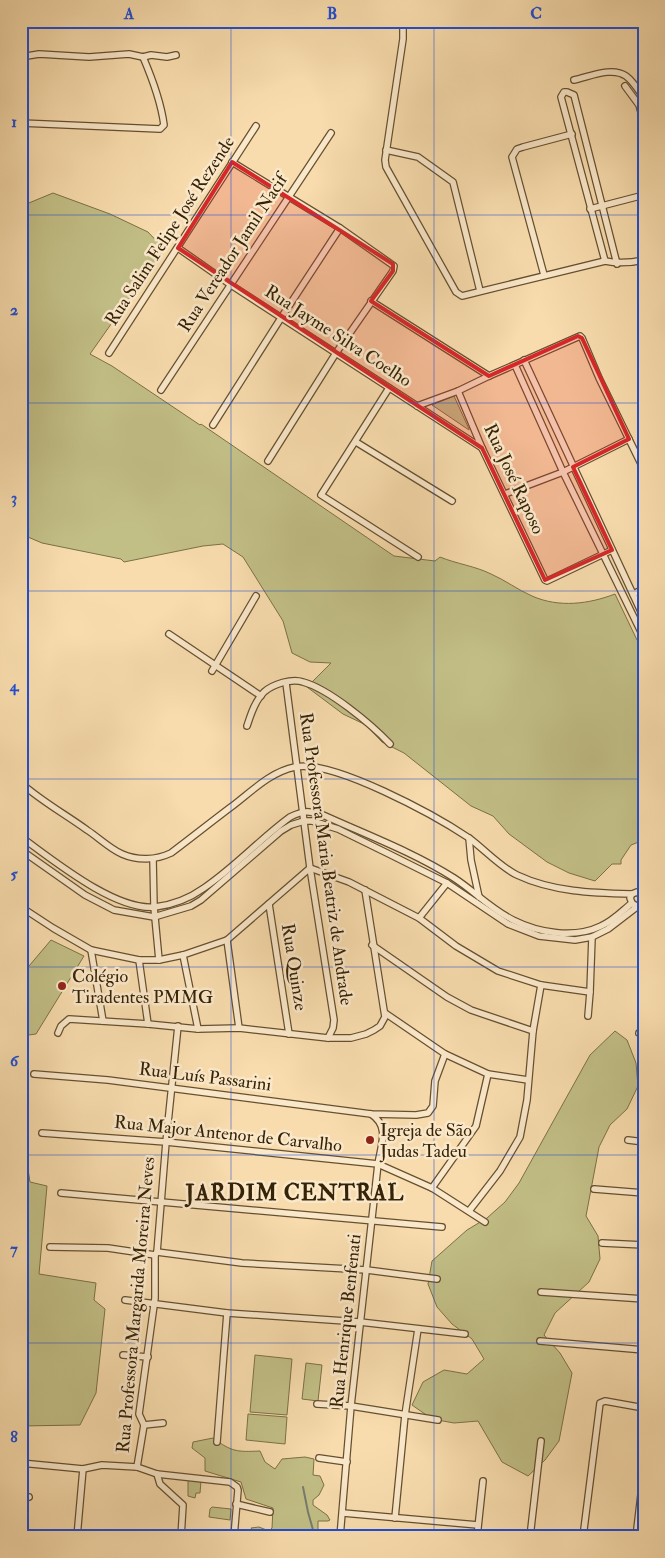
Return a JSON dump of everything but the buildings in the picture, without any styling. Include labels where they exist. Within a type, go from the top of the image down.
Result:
[{"type":"street","points":[[403,21],[403,39],[386,150],[386,166],[456,292],[462,296],[605,261],[629,264],[644,260]]},
{"type":"street","points":[[21,57],[39,54],[89,57],[129,54],[143,58],[151,55],[167,57],[176,55]]},
{"type":"street","points":[[21,123],[160,129],[164,124],[163,116],[150,73],[143,58]]},
{"type":"street","points":[[574,80],[606,72],[617,72],[626,76],[644,98]]},
{"type":"street","points":[[625,86],[639,105],[644,123]]},
{"type":"street","points":[[605,261],[572,134],[560,97],[567,92],[574,95],[617,264]]},
{"type":"street","name":"Rua Salim Felipe José Rezende","points":[[109,353],[256,126]]},
{"type":"street","name":"Rua Vereador Jamil Nacif","points":[[161,390],[231,285],[287,196],[331,133]]},
{"type":"street","points":[[544,275],[512,157],[522,147],[572,134]]},
{"type":"street","points":[[386,150],[418,156],[453,182],[480,291]]},
{"type":"street","points":[[232,162],[340,228],[393,264],[393,271],[371,300],[268,460]]},
{"type":"street","points":[[590,209],[644,195]]},
{"type":"street","points":[[214,425],[340,228]]},
{"type":"street","name":"Rua Jayme Silva Coelho","points":[[178,248],[281,318],[482,448]]},
{"type":"street","points":[[371,300],[489,376]]},
{"type":"street","points":[[418,406],[458,391],[578,336],[582,338],[599,378],[644,470]]},
{"type":"street","points":[[524,360],[644,618]]},
{"type":"street","points":[[515,365],[563,472],[644,638]]},
{"type":"street","points":[[389,388],[322,495],[418,557]]},
{"type":"street","name":"Rua José Raposo","points":[[458,391],[482,448],[543,578],[547,581],[603,556]]},
{"type":"street","points":[[505,494],[563,472],[629,439]]},
{"type":"street","points":[[356,442],[452,501]]},
{"type":"street","points":[[21,520],[25,528]]},
{"type":"street","points":[[603,556],[612,550]]},
{"type":"street","points":[[633,594],[644,589]]},
{"type":"street","points":[[214,668],[256,596]]},
{"type":"street","points":[[169,634],[214,668],[261,696]]},
{"type":"street","points":[[247,726],[252,711],[265,691],[273,686],[294,680],[304,682],[335,698],[361,717],[390,744]]},
{"type":"street","name":"Rua Professora Maria Beatriz de Andrade","points":[[286,682],[310,868],[334,1020],[333,1028],[328,1038]]},
{"type":"street","points":[[21,783],[36,796],[70,817],[122,854],[153,859],[171,854],[269,778],[296,766],[329,770],[368,784],[414,806],[469,838],[515,874],[549,887],[632,894],[637,892],[643,895]]},
{"type":"street","points":[[21,837],[101,891],[130,905],[154,907],[177,902],[205,887],[282,823],[303,811],[323,815],[399,849],[453,878],[513,920],[528,926],[550,932],[571,934],[587,932],[603,925],[632,903]]},
{"type":"street","points":[[21,850],[103,906],[154,917],[191,906],[281,832],[304,821],[312,821],[338,829],[447,883],[508,924],[539,936],[575,940],[592,936],[608,929],[644,901]]},
{"type":"street","points":[[469,838],[471,860],[479,897]]},
{"type":"street","points":[[153,859],[154,917],[158,960]]},
{"type":"street","points":[[21,907],[92,950],[139,960],[158,960],[183,955],[227,940],[310,868],[349,882],[419,918],[456,946],[498,971],[541,985],[590,992]]},
{"type":"street","points":[[419,918],[447,883]]},
{"type":"street","points":[[58,1033],[61,1026],[69,1019],[198,1029],[239,1028],[328,1038],[351,1038],[374,1030],[383,1022],[385,1013],[372,945],[365,890]]},
{"type":"street","points":[[632,894],[630,898],[632,903],[638,906]]},
{"type":"street","name":"Rua Quinze","points":[[269,904],[289,1034]]},
{"type":"street","points":[[588,1016],[592,936]]},
{"type":"street","points":[[227,940],[239,1028]]},
{"type":"street","points":[[372,945],[447,997],[471,1010],[533,1031]]},
{"type":"street","points":[[92,950],[102,1021]]},
{"type":"street","points":[[183,955],[198,1029]]},
{"type":"street","points":[[139,960],[148,1024]]},
{"type":"street","points":[[469,1211],[500,1172],[520,1137],[527,1100],[533,1031],[541,985]]},
{"type":"street","points":[[385,1013],[445,1054],[488,1074],[528,1080]]},
{"type":"street","name":"Rua Professora Margarida Moreira Neves","points":[[137,1467],[144,1425],[139,1414],[154,1304],[156,1253],[178,1026]]},
{"type":"street","name":"Rua Luís Passarini","points":[[34,1074],[172,1088],[371,1114],[416,1114],[428,1112],[433,1106],[435,1081],[445,1054]]},
{"type":"street","points":[[432,1188],[476,1126],[488,1074]]},
{"type":"street","name":"Rua Henrique Benfenati","points":[[340,1537],[351,1406],[383,1128],[380,1120],[371,1114]]},
{"type":"street","name":"Rua Major Antenor de Carvalho","points":[[42,1133],[166,1142],[378,1164],[432,1188],[485,1222]]},
{"type":"street","points":[[628,1140],[644,1142]]},
{"type":"street","points":[[594,1189],[644,1193]]},
{"type":"street","points":[[61,1192],[442,1227]]},
{"type":"street","points":[[602,1243],[644,1245]]},
{"type":"street","points":[[50,1247],[108,1248],[242,1263],[367,1270],[437,1279]]},
{"type":"street","points":[[541,1292],[644,1299]]},
{"type":"street","points":[[125,1300],[227,1313],[360,1322],[465,1334]]},
{"type":"street","points":[[217,1442],[227,1313]]},
{"type":"street","points":[[395,1518],[405,1415],[418,1329]]},
{"type":"street","points":[[540,1341],[644,1350]]},
{"type":"street","points":[[123,1355],[148,1357]]},
{"type":"street","points":[[583,1537],[599,1404],[605,1401],[644,1408]]},
{"type":"street","points":[[317,1404],[351,1406],[438,1420]]},
{"type":"street","points":[[144,1425],[163,1423]]},
{"type":"street","points":[[530,1537],[541,1441]]},
{"type":"street","points":[[319,1458],[347,1462]]},
{"type":"street","points":[[21,1463],[83,1469],[102,1465],[137,1467],[157,1474],[230,1482],[238,1490],[234,1537]]},
{"type":"street","points":[[77,1537],[83,1469]]},
{"type":"street","points":[[636,1537],[644,1470]]},
{"type":"street","points":[[157,1474],[160,1484],[183,1504],[181,1537]]},
{"type":"street","points":[[477,1537],[483,1480]]},
{"type":"street","points":[[21,1500],[28,1497]]},
{"type":"street","points":[[236,1504],[270,1512]]},
{"type":"street","points":[[343,1513],[478,1525]]},
{"type":"highlighted area","points":[[232,162],[393,264],[393,271],[371,301],[489,376],[578,336],[582,338],[629,439],[573,467],[612,550],[545,580],[482,448],[178,248]]},
{"type":"shaded area","points":[[53,193],[110,214],[148,232],[164,249],[90,354],[112,366],[201,424],[394,556],[435,561],[440,557],[485,571],[532,596],[553,602],[584,602],[615,594],[637,640],[644,648],[644,840],[631,845],[621,860],[621,864],[612,864],[595,881],[569,873],[547,862],[509,834],[493,816],[471,806],[404,753],[382,742],[366,725],[343,714],[307,687],[331,663],[310,662],[292,653],[283,621],[243,557],[223,544],[203,546],[124,562],[121,559],[42,543],[21,534],[21,204],[24,205]]},
{"type":"shaded area","points":[[454,396],[469,429],[469,430],[432,405]]},
{"type":"shaded area","points":[[51,940],[84,956],[36,1034],[21,1036],[21,966],[29,966]]},
{"type":"shaded area","points":[[615,1031],[627,1040],[636,1063],[638,1086],[627,1109],[610,1125],[599,1147],[586,1216],[598,1236],[600,1259],[589,1282],[555,1313],[544,1335],[560,1353],[572,1373],[559,1441],[545,1460],[528,1476],[502,1462],[478,1421],[454,1423],[432,1419],[412,1405],[423,1382],[444,1370],[467,1374],[484,1359],[472,1339],[452,1324],[437,1307],[428,1284],[432,1261],[467,1230],[487,1218],[505,1202],[519,1183],[590,1055]]},
{"type":"shaded area","points":[[21,1124],[30,1182],[47,1186],[39,1274],[96,1283],[94,1300],[105,1309],[96,1393],[80,1425],[21,1426]]},
{"type":"shaded area","points":[[255,1355],[292,1359],[287,1415],[250,1412]]},
{"type":"shaded area","points":[[306,1363],[322,1365],[318,1401],[302,1399]]},
{"type":"shaded area","points":[[248,1414],[287,1417],[285,1444],[246,1440]]},
{"type":"shaded area","points":[[213,1438],[235,1450],[260,1451],[265,1462],[275,1469],[282,1459],[305,1457],[314,1459],[313,1475],[320,1476],[324,1485],[319,1495],[313,1500],[313,1505],[327,1515],[330,1520],[318,1521],[318,1537],[296,1537],[296,1534],[278,1533],[275,1537],[258,1537],[251,1528],[259,1527],[269,1531],[272,1528],[273,1508],[246,1499],[241,1482],[205,1471],[205,1458],[192,1448],[193,1442]]},
{"type":"shaded area","points":[[188,1479],[201,1481],[200,1493],[196,1493],[195,1498],[188,1496]]},
{"type":"shaded area","points":[[212,1507],[231,1509],[230,1520],[209,1517]]},
{"type":"waterway","points":[[303,1487],[315,1537]]},
{"type":"place","name":"Colégio Tiradentes PMMG","points":[[62,986]]},
{"type":"place","name":"Igreja de São Judas Tadeu","points":[[370,1140]]},
{"type":"district","name":"JARDIM CENTRAL","points":[[295,1193]]}]
